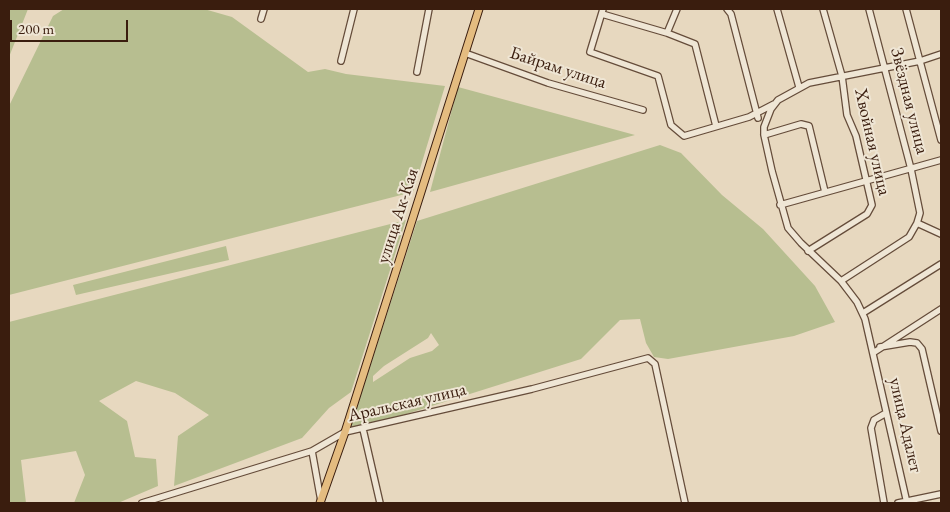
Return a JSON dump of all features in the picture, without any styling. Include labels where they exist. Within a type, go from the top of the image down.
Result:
[{"type":"main road","name":"улица Ак-Кая","points":[[321,502],[479,9]]},
{"type":"street","points":[[262,19],[264,9]]},
{"type":"street","points":[[341,61],[354,9]]},
{"type":"street","points":[[417,72],[430,9]]},
{"type":"street","points":[[667,33],[677,9]]},
{"type":"street","points":[[727,9],[731,14],[757,115],[766,120]]},
{"type":"street","points":[[776,9],[799,87]]},
{"type":"street","name":"Хвойная улица","points":[[808,251],[867,214],[872,205],[856,136],[847,115],[842,76],[823,9]]},
{"type":"street","name":"Звёздная улица","points":[[869,9],[911,169],[920,213],[917,223]]},
{"type":"street","points":[[906,9],[941,140]]},
{"type":"street","points":[[716,126],[695,44],[603,12],[590,52],[658,76],[671,125],[684,136],[757,115],[799,87],[819,80],[920,61],[941,54]]},
{"type":"street","name":"Байрам улица","points":[[465,53],[548,83],[643,110]]},
{"type":"street","points":[[774,104],[766,120],[764,135],[780,204],[788,228],[808,251],[841,280],[863,313],[941,264]]},
{"type":"street","points":[[764,135],[800,124],[809,126],[825,192]]},
{"type":"street","points":[[780,204],[941,160]]},
{"type":"street","points":[[841,280],[909,237],[917,223],[941,234]]},
{"type":"street","points":[[872,353],[941,309]]},
{"type":"street","name":"улица Адалет","points":[[863,313],[906,502]]},
{"type":"street","points":[[880,347],[910,342],[917,343],[922,349],[941,431]]},
{"type":"street","name":"Аральская улица","points":[[142,503],[312,451],[345,432],[648,358],[655,364],[685,503]]},
{"type":"street","points":[[884,503],[871,428],[874,420],[886,414]]},
{"type":"street","points":[[363,429],[380,503]]},
{"type":"street","points":[[312,451],[321,502]]},
{"type":"street","points":[[898,503],[941,494]]},
{"type":"green space","points":[[9,9],[28,9],[9,57]]},
{"type":"green space","points":[[64,9],[204,9],[232,17],[308,72],[325,69],[346,74],[445,86],[413,192],[9,295],[9,106],[53,16]]},
{"type":"green space","points":[[458,87],[635,135],[430,192]]},
{"type":"green space","points":[[660,145],[681,153],[722,195],[763,229],[815,286],[835,322],[794,336],[668,359],[654,357],[646,343],[640,319],[620,320],[581,359],[349,432],[417,221]],"holes":[[[431,333],[439,345],[432,351],[410,358],[373,382],[373,376],[384,366],[428,338]]]},
{"type":"green space","points":[[406,220],[351,392],[329,408],[302,438],[174,486],[178,436],[209,415],[175,393],[136,381],[99,401],[127,421],[135,457],[156,459],[158,486],[118,503],[74,503],[85,475],[76,451],[21,460],[26,503],[9,503],[9,322]]},
{"type":"green space","points":[[226,246],[229,260],[76,295],[73,285]]}]
